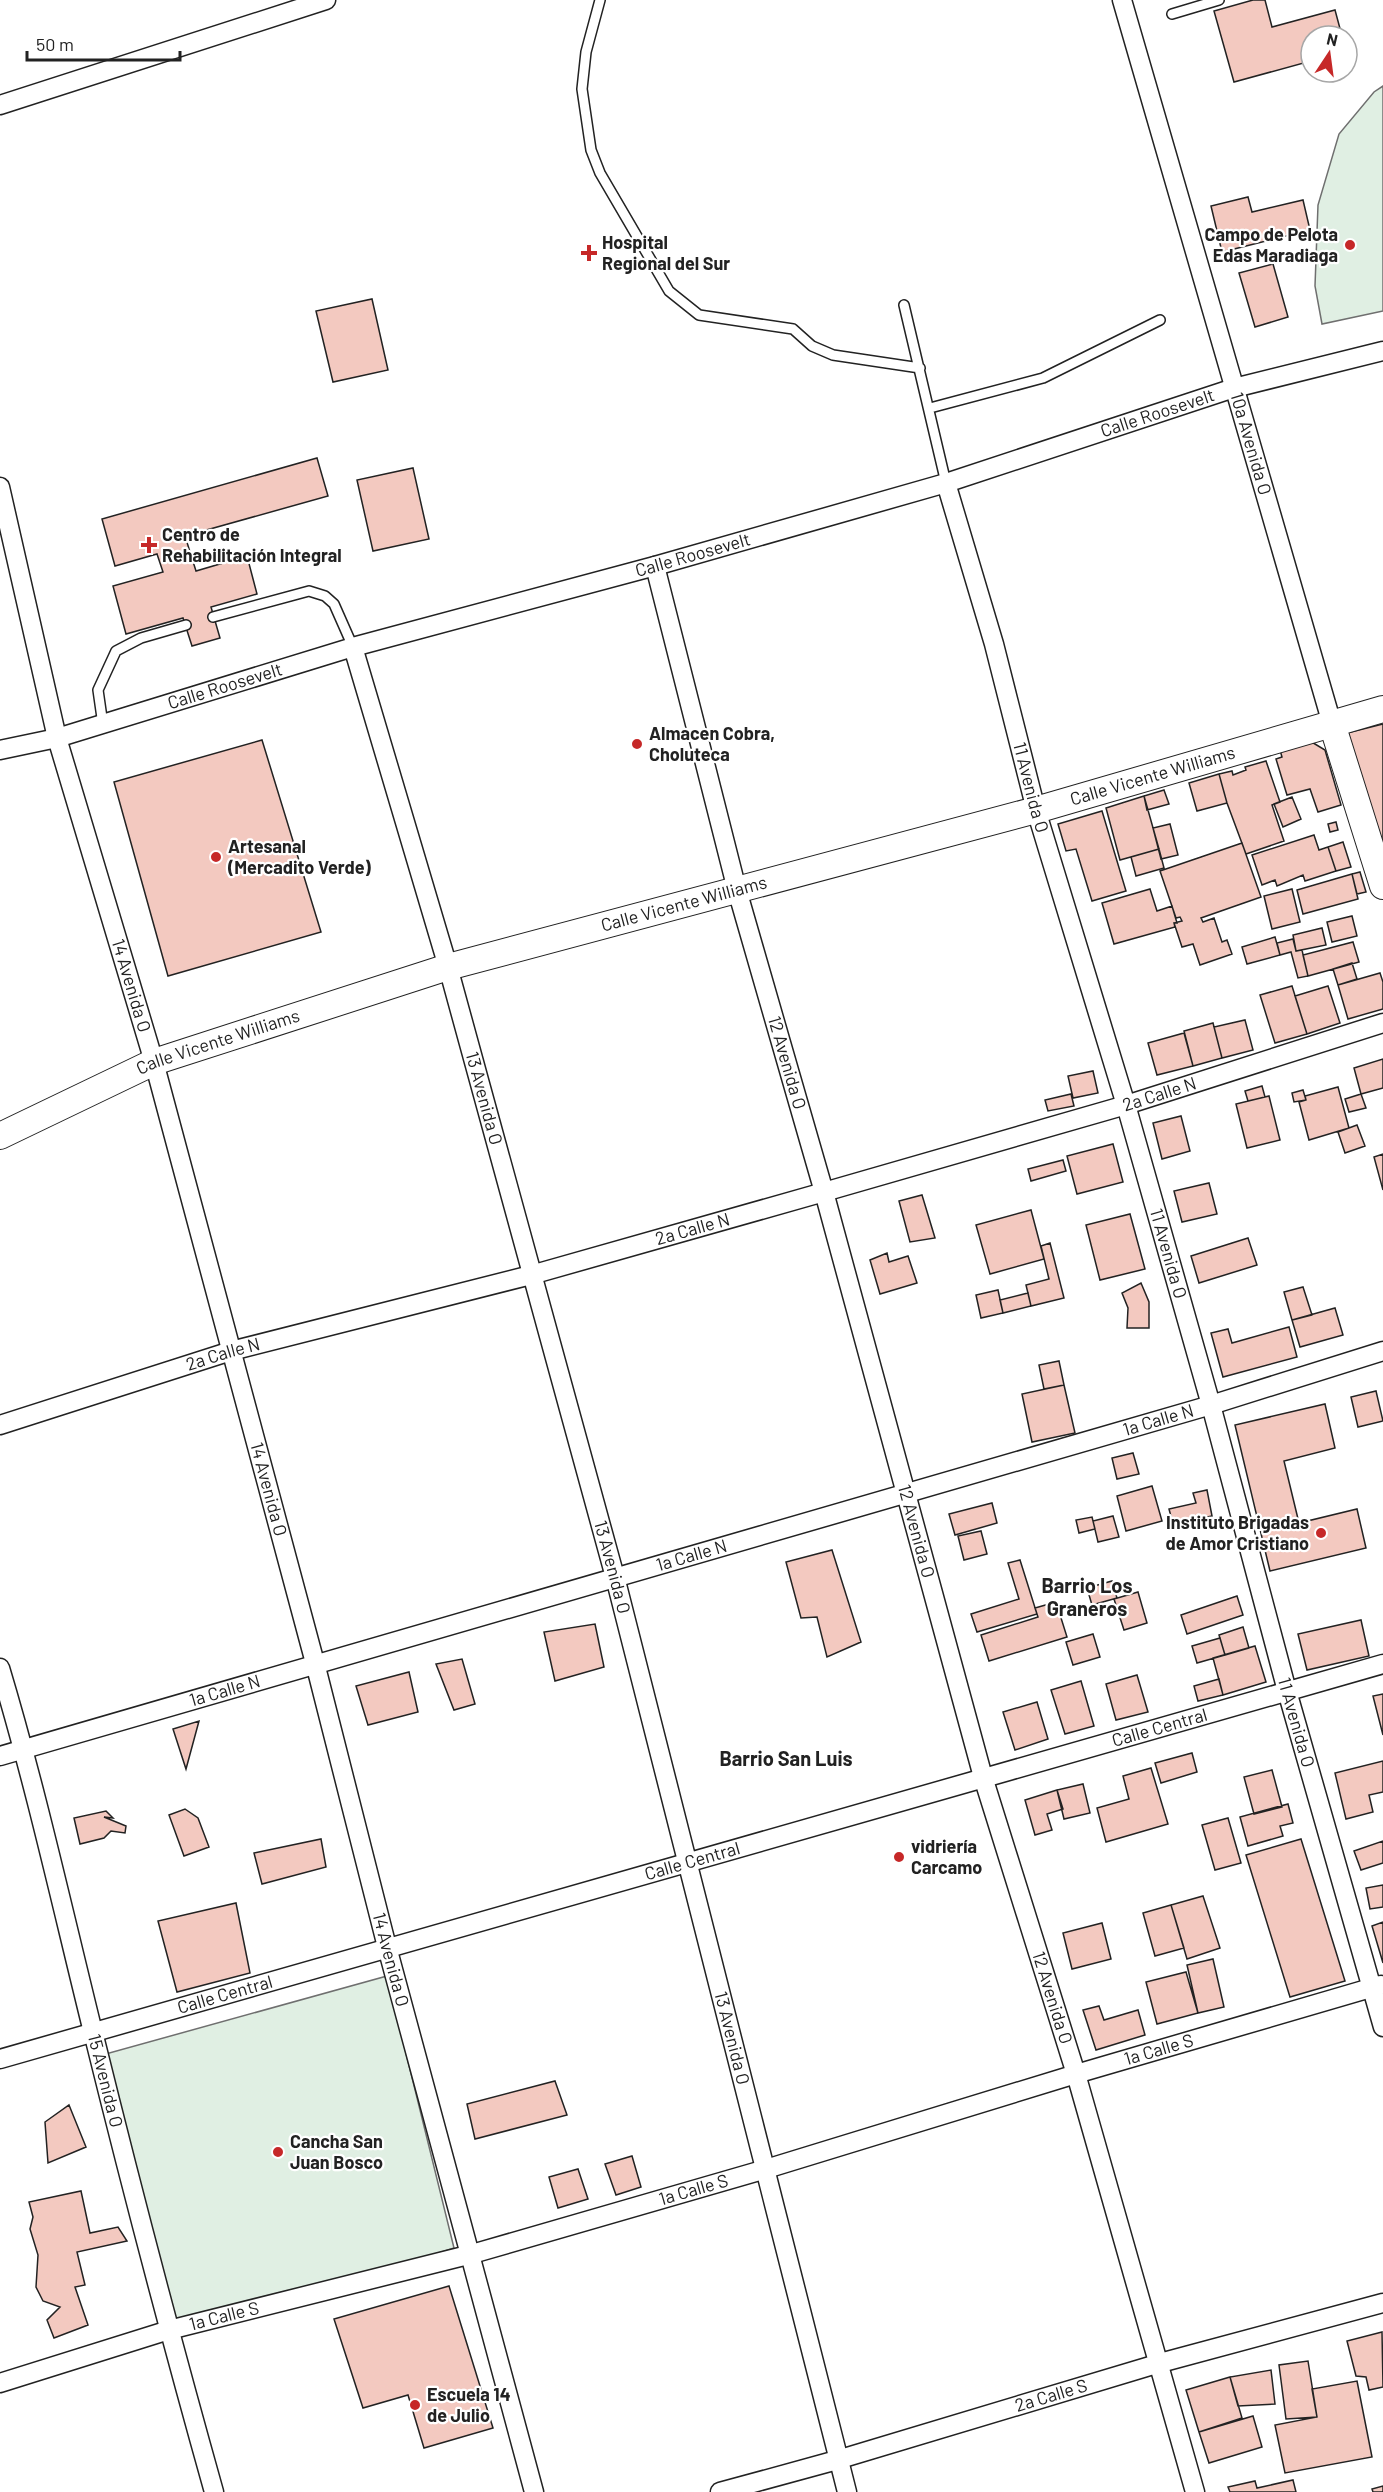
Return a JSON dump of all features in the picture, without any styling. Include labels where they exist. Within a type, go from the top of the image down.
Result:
[{"type":"main road","name":"Calle Vicente Williams","points":[[0,1136],[154,1062],[448,967],[1036,810],[1383,709]]},
{"type":"main road","name":"10a Avenida O","points":[[1332,724],[1383,886]]},
{"type":"street","points":[[0,105],[326,0]]},
{"type":"street","name":"10a Avenida O","points":[[1122,0],[1332,724]]},
{"type":"street","name":"Calle Roosevelt","points":[[0,750],[57,738],[353,647],[655,566],[946,483],[1234,388],[1383,351]]},
{"type":"street","name":"11 Avenida O","points":[[946,483],[994,644],[1036,810],[1126,1105],[1211,1405],[1287,1691],[1377,1986],[1383,2027]]},
{"type":"street","name":"14 Avenida O","points":[[0,487],[57,738],[154,1062],[315,1663],[387,1947],[472,2254],[534,2492]]},
{"type":"street","name":"12 Avenida O","points":[[655,566],[737,890],[824,1192],[983,1777],[1076,2074],[1195,2492]]},
{"type":"street","name":"13 Avenida O","points":[[353,647],[448,967],[615,1576],[766,2169],[837,2460],[847,2492]]},
{"type":"street","name":"2a Calle N","points":[[0,1425],[231,1351],[531,1275],[1126,1105],[1383,1023]]},
{"type":"street","name":"1a Calle N","points":[[0,1756],[1211,1405],[1383,1351]]},
{"type":"street","name":"Calle Central","points":[[0,2059],[1383,1664]]},
{"type":"street","name":"15 Avenida O","points":[[0,1668],[24,1749],[93,2033],[169,2330],[214,2492]]},
{"type":"street","name":"1a Calle S","points":[[0,2383],[169,2330],[472,2254],[766,2169],[1076,2074],[1377,1986]]},
{"type":"street","name":"2a Calle S","points":[[720,2492],[837,2460],[1160,2363],[1383,2303]]},
{"type":"lane","points":[[600,0],[586,52],[582,89],[591,150],[600,172],[669,291],[699,315],[793,328],[812,346],[833,355],[920,368]]},
{"type":"lane","points":[[1172,14],[1219,0]]},
{"type":"lane","points":[[904,305],[946,483]]},
{"type":"lane","points":[[930,408],[1043,378],[1160,320]]},
{"type":"lane","points":[[213,617],[309,591],[325,596],[334,604],[353,647]]},
{"type":"lane","points":[[103,725],[98,690],[116,651],[141,638],[186,625]]},
{"type":"green space","name":"Campo de Pelota Edas Maradiaga","points":[[1383,86],[1383,311],[1322,324],[1315,286],[1318,205],[1339,134],[1374,92]]},
{"type":"green space","name":"Cancha San Juan Bosco","points":[[387,1976],[454,2248],[171,2339],[102,2055]]},
{"type":"building","points":[[1253,0],[1265,0],[1272,27],[1335,10],[1339,24],[1299,24],[1299,64],[1234,82],[1214,11]]},
{"type":"building","points":[[1248,197],[1252,212],[1303,200],[1310,230],[1222,252],[1211,206]]},
{"type":"building","points":[[1273,264],[1288,317],[1255,327],[1239,273]]},
{"type":"building","points":[[372,299],[388,370],[333,382],[316,311]]},
{"type":"building","name":"Centro de Rehabilitación Integral","points":[[317,458],[328,496],[185,536],[196,571],[247,556],[257,594],[211,607],[220,638],[192,646],[183,618],[126,634],[113,586],[163,572],[157,554],[115,566],[102,519]]},
{"type":"building","points":[[413,468],[429,539],[373,551],[357,480]]},
{"type":"building","points":[[1383,724],[1383,878],[1343,734]]},
{"type":"building","name":"Artesanal (Mercadito Verde)","points":[[262,740],[321,932],[168,976],[114,782]]},
{"type":"building","points":[[1310,741],[1325,750],[1341,805],[1318,812],[1310,789],[1287,795],[1276,759],[1282,757],[1280,750]]},
{"type":"building","points":[[1266,761],[1280,802],[1272,805],[1284,841],[1246,854],[1219,774],[1232,771],[1233,775],[1246,770],[1245,767]]},
{"type":"building","points":[[1219,774],[1227,803],[1197,811],[1189,783]]},
{"type":"building","points":[[1164,790],[1169,804],[1147,810],[1144,796]]},
{"type":"building","points":[[1144,796],[1159,849],[1120,860],[1106,808]]},
{"type":"building","points":[[1292,797],[1301,819],[1283,827],[1274,804]]},
{"type":"building","points":[[1102,811],[1126,891],[1092,901],[1076,849],[1066,851],[1058,824]]},
{"type":"building","points":[[1336,822],[1338,830],[1330,832],[1328,824]]},
{"type":"building","points":[[1170,824],[1178,855],[1161,859],[1153,828]]},
{"type":"building","points":[[1314,835],[1319,850],[1328,847],[1336,871],[1305,881],[1303,875],[1277,886],[1275,880],[1262,885],[1252,855]]},
{"type":"building","points":[[1343,842],[1351,867],[1336,871],[1328,847]]},
{"type":"building","points":[[1242,843],[1261,897],[1201,918],[1203,922],[1214,918],[1222,942],[1227,940],[1232,954],[1200,965],[1193,944],[1182,947],[1174,923],[1182,921],[1180,917],[1176,918],[1160,871]]},
{"type":"building","points":[[1159,849],[1164,868],[1136,876],[1131,857]]},
{"type":"building","points":[[1360,872],[1366,892],[1357,894],[1352,874]]},
{"type":"building","points":[[1352,874],[1358,899],[1303,914],[1297,890]]},
{"type":"building","points":[[1150,889],[1157,911],[1172,906],[1177,923],[1174,923],[1175,927],[1114,944],[1102,903]]},
{"type":"building","points":[[1292,889],[1300,922],[1272,929],[1264,896]]},
{"type":"building","points":[[1352,916],[1357,936],[1332,942],[1327,922]]},
{"type":"building","points":[[1322,928],[1326,945],[1296,951],[1293,935]]},
{"type":"building","points":[[1275,937],[1280,955],[1247,964],[1242,947]]},
{"type":"building","points":[[1293,939],[1296,951],[1302,950],[1308,976],[1298,978],[1291,952],[1280,955],[1277,943]]},
{"type":"building","points":[[1353,942],[1359,962],[1308,976],[1303,955]]},
{"type":"building","points":[[1352,963],[1357,979],[1338,985],[1333,969]]},
{"type":"building","points":[[1380,973],[1383,982],[1383,1009],[1348,1019],[1338,985]]},
{"type":"building","points":[[1292,986],[1307,1034],[1275,1043],[1260,995]]},
{"type":"building","points":[[1328,986],[1340,1023],[1307,1034],[1295,996]]},
{"type":"building","points":[[1245,1020],[1253,1050],[1222,1058],[1214,1027]]},
{"type":"building","points":[[1213,1023],[1222,1058],[1193,1066],[1184,1031]]},
{"type":"building","points":[[1184,1033],[1193,1066],[1157,1075],[1148,1043]]},
{"type":"building","points":[[1383,1059],[1383,1088],[1361,1094],[1354,1068]]},
{"type":"building","points":[[1093,1071],[1098,1093],[1073,1098],[1068,1076]]},
{"type":"building","points":[[1262,1086],[1265,1097],[1248,1101],[1245,1091]]},
{"type":"building","points":[[1338,1087],[1349,1128],[1309,1140],[1299,1102],[1306,1100],[1305,1096]]},
{"type":"building","points":[[1303,1090],[1306,1100],[1294,1102],[1292,1093]]},
{"type":"building","points":[[1071,1094],[1074,1106],[1048,1111],[1045,1100]]},
{"type":"building","points":[[1361,1094],[1366,1108],[1349,1112],[1345,1099]]},
{"type":"building","points":[[1269,1096],[1280,1140],[1247,1148],[1236,1104]]},
{"type":"building","points":[[1181,1116],[1190,1151],[1162,1159],[1153,1123]]},
{"type":"building","points":[[1357,1125],[1365,1146],[1345,1153],[1338,1132]]},
{"type":"building","points":[[1113,1144],[1123,1182],[1077,1194],[1067,1156]]},
{"type":"building","points":[[1383,1154],[1383,1190],[1374,1157]]},
{"type":"building","points":[[1063,1160],[1066,1171],[1031,1181],[1028,1169]]},
{"type":"building","points":[[1209,1183],[1217,1214],[1182,1222],[1174,1191]]},
{"type":"building","points":[[922,1195],[935,1238],[910,1242],[899,1201]]},
{"type":"building","points":[[1031,1210],[1044,1259],[990,1274],[976,1225]]},
{"type":"building","points":[[1130,1214],[1145,1269],[1100,1280],[1086,1225]]},
{"type":"building","points":[[1248,1238],[1257,1265],[1199,1283],[1191,1256]]},
{"type":"building","points":[[1050,1243],[1064,1298],[1031,1306],[1026,1285],[1049,1279],[1041,1246]]},
{"type":"building","points":[[887,1253],[889,1262],[908,1256],[917,1283],[880,1294],[870,1260]]},
{"type":"building","points":[[1141,1283],[1149,1302],[1149,1328],[1127,1328],[1128,1308],[1122,1293]]},
{"type":"building","points":[[1303,1287],[1312,1315],[1292,1320],[1284,1292]]},
{"type":"building","points":[[998,1290],[1003,1313],[981,1318],[976,1295]]},
{"type":"building","points":[[1028,1293],[1031,1306],[1003,1313],[1000,1300]]},
{"type":"building","points":[[1335,1308],[1343,1335],[1300,1347],[1292,1320]]},
{"type":"building","points":[[1289,1327],[1297,1357],[1223,1377],[1211,1333],[1228,1329],[1232,1343]]},
{"type":"building","points":[[1059,1361],[1064,1385],[1044,1389],[1039,1365]]},
{"type":"building","points":[[1064,1385],[1075,1433],[1032,1442],[1022,1394]]},
{"type":"building","points":[[1376,1391],[1383,1421],[1358,1427],[1351,1397]]},
{"type":"building","points":[[1325,1404],[1335,1448],[1284,1461],[1299,1523],[1357,1509],[1366,1548],[1270,1571],[1235,1425]]},
{"type":"building","points":[[1133,1453],[1139,1474],[1117,1479],[1112,1458]]},
{"type":"building","points":[[1152,1486],[1162,1521],[1126,1531],[1117,1496]]},
{"type":"building","points":[[1207,1490],[1212,1516],[1173,1524],[1169,1509],[1196,1503],[1193,1493]]},
{"type":"building","points":[[992,1503],[997,1523],[955,1535],[949,1514]]},
{"type":"building","points":[[1113,1516],[1119,1537],[1098,1542],[1093,1521]]},
{"type":"building","points":[[1092,1517],[1095,1529],[1079,1533],[1076,1520]]},
{"type":"building","points":[[981,1531],[987,1554],[964,1560],[958,1536]]},
{"type":"building","points":[[832,1550],[861,1642],[827,1657],[817,1617],[801,1618],[786,1562]]},
{"type":"building","points":[[1020,1560],[1037,1614],[977,1632],[971,1614],[1019,1599],[1008,1563]]},
{"type":"building","points":[[1112,1581],[1117,1598],[1092,1605],[1087,1588]]},
{"type":"building","points":[[1138,1592],[1147,1623],[1124,1630],[1114,1599]]},
{"type":"building","points":[[1237,1596],[1243,1615],[1187,1634],[1181,1615]]},
{"type":"building","points":[[1056,1602],[1067,1637],[989,1661],[981,1635],[1038,1617],[1035,1608]]},
{"type":"building","points":[[1361,1620],[1369,1656],[1307,1670],[1298,1634]]},
{"type":"building","points":[[595,1624],[604,1667],[555,1681],[544,1632]]},
{"type":"building","points":[[1243,1627],[1249,1648],[1225,1655],[1219,1635]]},
{"type":"building","points":[[1093,1634],[1100,1657],[1073,1665],[1066,1642]]},
{"type":"building","points":[[1220,1638],[1225,1655],[1197,1663],[1192,1646]]},
{"type":"building","points":[[1255,1646],[1266,1682],[1223,1695],[1213,1658]]},
{"type":"building","points":[[462,1659],[475,1704],[454,1710],[436,1664]]},
{"type":"building","points":[[409,1672],[418,1712],[368,1725],[356,1686]]},
{"type":"building","points":[[1137,1675],[1148,1712],[1116,1720],[1106,1684]]},
{"type":"building","points":[[1219,1679],[1223,1695],[1198,1701],[1194,1686]]},
{"type":"building","points":[[1081,1681],[1094,1726],[1065,1734],[1051,1690]]},
{"type":"building","points":[[1383,1694],[1383,1735],[1373,1696]]},
{"type":"building","points":[[1037,1702],[1048,1739],[1015,1750],[1003,1712]]},
{"type":"building","points":[[199,1721],[186,1769],[173,1729]]},
{"type":"building","points":[[1192,1753],[1197,1772],[1161,1783],[1155,1763]]},
{"type":"building","points":[[1383,1761],[1383,1792],[1369,1795],[1373,1812],[1346,1819],[1335,1773]]},
{"type":"building","points":[[1151,1768],[1168,1824],[1106,1842],[1097,1808],[1129,1799],[1123,1776]]},
{"type":"building","points":[[1272,1770],[1282,1807],[1254,1814],[1244,1777]]},
{"type":"building","points":[[1083,1784],[1090,1813],[1064,1819],[1057,1790]]},
{"type":"building","points":[[1057,1790],[1063,1809],[1047,1814],[1052,1830],[1035,1835],[1025,1800]]},
{"type":"building","points":[[1288,1804],[1293,1823],[1280,1826],[1283,1836],[1248,1846],[1240,1817]]},
{"type":"building","points":[[185,1809],[198,1818],[209,1847],[184,1856],[169,1815]]},
{"type":"building","points":[[106,1811],[113,1818],[104,1817],[126,1826],[125,1833],[111,1831],[104,1838],[80,1844],[74,1818]]},
{"type":"building","points":[[1228,1818],[1241,1863],[1215,1870],[1202,1825]]},
{"type":"building","points":[[321,1839],[326,1867],[262,1884],[254,1853]]},
{"type":"building","points":[[1301,1839],[1345,1981],[1290,1997],[1246,1855]]},
{"type":"building","points":[[1383,1841],[1383,1863],[1361,1870],[1354,1851]]},
{"type":"building","points":[[1383,1885],[1383,1907],[1370,1909],[1366,1888]]},
{"type":"building","points":[[1203,1896],[1220,1948],[1187,1959],[1171,1905]]},
{"type":"building","points":[[236,1903],[250,1973],[177,1992],[158,1921]]},
{"type":"building","points":[[1171,1905],[1184,1948],[1155,1956],[1143,1913]]},
{"type":"building","points":[[1383,1922],[1383,1963],[1372,1926]]},
{"type":"building","points":[[1102,1923],[1111,1959],[1072,1969],[1063,1933]]},
{"type":"building","points":[[1213,1959],[1224,2007],[1198,2013],[1187,1965]]},
{"type":"building","points":[[1186,1972],[1198,2013],[1157,2024],[1146,1982]]},
{"type":"building","points":[[1099,2006],[1104,2020],[1138,2010],[1145,2035],[1096,2050],[1083,2010]]},
{"type":"building","points":[[555,2081],[567,2115],[475,2139],[467,2104]]},
{"type":"building","points":[[69,2105],[86,2147],[48,2163],[45,2122]]},
{"type":"building","points":[[632,2156],[641,2187],[616,2195],[605,2164]]},
{"type":"building","points":[[578,2169],[588,2199],[558,2208],[549,2177]]},
{"type":"building","points":[[81,2191],[90,2233],[118,2227],[127,2241],[77,2252],[85,2285],[75,2287],[88,2325],[54,2338],[47,2320],[60,2307],[43,2301],[36,2287],[38,2255],[30,2229],[33,2217],[29,2202]]},
{"type":"building","points":[[449,2286],[493,2428],[424,2448],[408,2395],[363,2408],[334,2319]]},
{"type":"building","points":[[1382,2332],[1383,2387],[1369,2390],[1366,2377],[1356,2376],[1347,2341]]},
{"type":"building","points":[[1308,2361],[1317,2417],[1286,2419],[1279,2365]]},
{"type":"building","points":[[1271,2370],[1275,2404],[1238,2406],[1230,2377]]},
{"type":"building","points":[[1230,2377],[1242,2418],[1199,2432],[1186,2390]]},
{"type":"building","points":[[1357,2381],[1372,2457],[1285,2473],[1275,2425],[1317,2417],[1312,2389]]},
{"type":"building","points":[[1253,2416],[1262,2447],[1209,2463],[1199,2432]]},
{"type":"building","points":[[1293,2480],[1296,2492],[1230,2492],[1228,2487],[1255,2481],[1257,2488]]},
{"type":"building","points":[[1383,2486],[1383,2492],[1373,2492],[1372,2489]]},
{"type":"place","name":"Campo de Pelota Edas Maradiaga","points":[[1350,245]]},
{"type":"place","name":"Hospital Regional del Sur","points":[[589,253]]},
{"type":"place","name":"Centro de Rehabilitación Integral","points":[[149,545]]},
{"type":"place","name":"Almacen Cobra, Choluteca","points":[[637,744]]},
{"type":"place","name":"Artesanal (Mercadito Verde)","points":[[216,857]]},
{"type":"place","name":"Instituto Brigadas de Amor Cristiano","points":[[1321,1533]]},
{"type":"place","name":"vidriería Carcamo","points":[[899,1857]]},
{"type":"place","name":"Cancha San Juan Bosco","points":[[278,2152]]},
{"type":"place","name":"Escuela 14 de Julio","points":[[415,2405]]},
{"type":"district","name":"Barrio Los Graneros","points":[[1087,1598]]},
{"type":"district","name":"Barrio San Luis","points":[[786,1759]]}]
